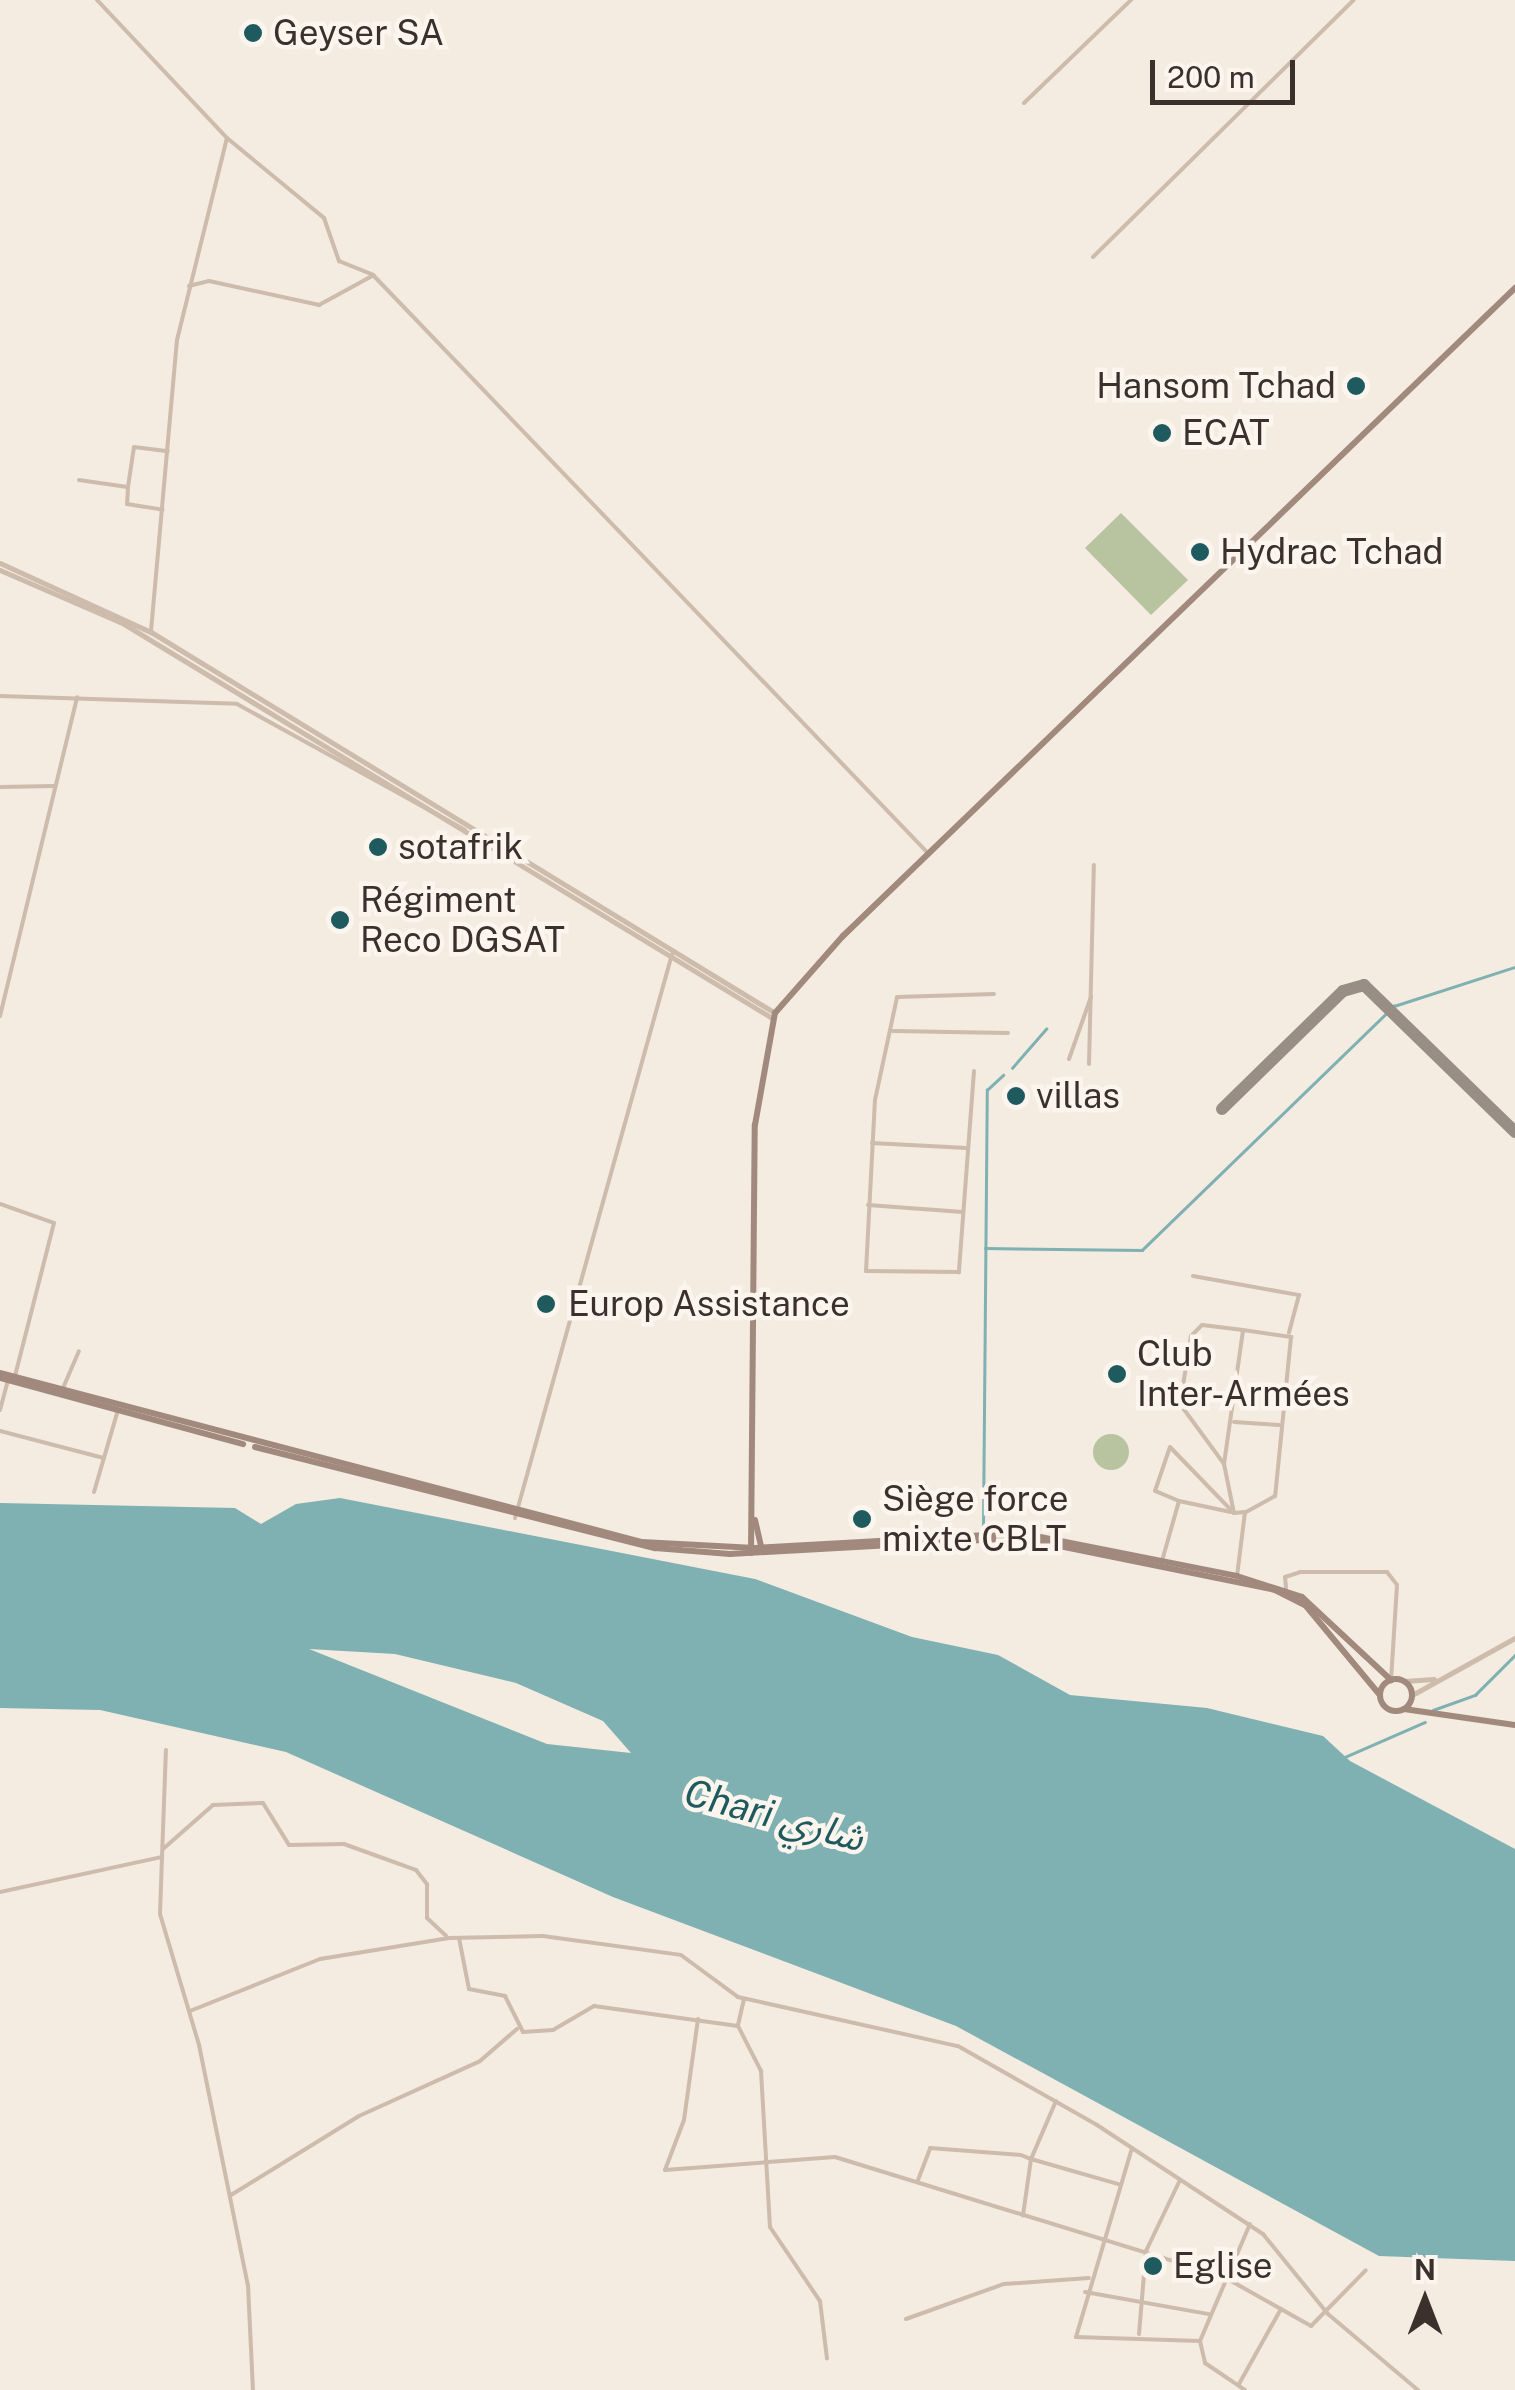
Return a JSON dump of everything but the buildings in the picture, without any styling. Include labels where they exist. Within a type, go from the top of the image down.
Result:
[{"type":"main road","points":[[762,1550],[753,1515],[755,1124],[772,1019],[781,1004],[930,855],[1515,288]]},
{"type":"main road","points":[[772,1019],[765,1010],[781,1004]]},
{"type":"main road","points":[[6,1377],[119,1408]]},
{"type":"main road","points":[[6,1377],[617,1542],[762,1550],[1020,1538],[1237,1576],[1286,1588],[1391,1680],[1404,1681],[1422,1712]]},
{"type":"main road","points":[[516,1516],[642,1542],[751,1550]]},
{"type":"main road","points":[[735,1548],[755,1529]]},
{"type":"main road","points":[[751,1550],[755,1529]]},
{"type":"main road","points":[[755,1529],[774,1546]]},
{"type":"main road","points":[[762,1550],[774,1546],[1009,1532],[1166,1563],[1294,1597],[1388,1709],[1515,1725]]},
{"type":"main road","points":[[1379,1694],[1391,1680]]},
{"type":"main road","points":[[1404,1709],[1412,1697]]},
{"type":"street","points":[[97,0],[227,138],[324,218],[339,261],[373,275],[930,855]]},
{"type":"street","points":[[1024,103],[1131,0]]},
{"type":"street","points":[[1093,256],[1354,0]]},
{"type":"street","points":[[151,632],[189,286],[227,138]]},
{"type":"street","points":[[189,286],[208,281],[319,306],[373,275]]},
{"type":"street","points":[[163,510],[127,504],[128,487],[134,447],[168,452]]},
{"type":"street","points":[[79,480],[128,487]]},
{"type":"street","points":[[0,567],[151,632],[466,828]]},
{"type":"street","points":[[0,567],[124,624],[673,953],[765,1010],[772,1019]]},
{"type":"street","points":[[0,696],[236,704],[466,828]]},
{"type":"street","points":[[0,1016],[77,697]]},
{"type":"street","points":[[0,787],[54,786]]},
{"type":"street","points":[[1089,1064],[1094,865]]},
{"type":"street","points":[[516,1516],[673,953]]},
{"type":"street","points":[[974,1071],[959,1272],[940,1278],[866,1271],[872,1142],[900,994],[994,994]]},
{"type":"street","points":[[1069,1059],[1091,997]]},
{"type":"street","points":[[892,1031],[1008,1033]]},
{"type":"street","points":[[872,1142],[969,1148]]},
{"type":"street","points":[[0,1204],[54,1224],[6,1377],[0,1410]]},
{"type":"street","points":[[868,1204],[964,1212]]},
{"type":"street","points":[[1193,1276],[1299,1295],[1289,1333],[1274,1499],[1245,1512],[1234,1512],[1180,1501],[1155,1491],[1171,1447],[1234,1512]]},
{"type":"street","points":[[1234,1512],[1224,1464],[1180,1395],[1196,1326],[1289,1333]]},
{"type":"street","points":[[1224,1464],[1234,1422],[1243,1330]]},
{"type":"street","points":[[62,1390],[78,1351]]},
{"type":"street","points":[[94,1492],[119,1408]]},
{"type":"street","points":[[1234,1422],[1281,1425]]},
{"type":"street","points":[[0,1430],[104,1458]]},
{"type":"street","points":[[1166,1563],[1180,1501]]},
{"type":"street","points":[[1237,1576],[1245,1512]]},
{"type":"street","points":[[1286,1588],[1286,1577],[1300,1572],[1386,1572],[1397,1586],[1391,1680]]},
{"type":"street","points":[[1412,1697],[1515,1638]]},
{"type":"street","points":[[1404,1681],[1446,1676]]},
{"type":"street","points":[[166,1750],[160,1914],[190,2011],[231,2196],[248,2285],[253,2390]]},
{"type":"street","points":[[163,1849],[213,1804],[263,1803],[289,1845],[344,1844],[416,1870],[426,1884],[427,1918],[448,1938]]},
{"type":"street","points":[[0,1892],[162,1857]]},
{"type":"street","points":[[190,2011],[325,1958],[448,1938],[659,1950],[697,1962],[744,1999],[958,2046],[1056,2101],[1250,2224],[1328,2314],[1418,2390]]},
{"type":"street","points":[[459,1938],[469,1989],[505,1996],[517,2029]]},
{"type":"street","points":[[744,1999],[738,2026],[760,2071],[770,2227],[820,2301],[827,2359]]},
{"type":"street","points":[[231,2196],[359,2116],[480,2060],[517,2029],[554,2030],[594,2006],[738,2026]]},
{"type":"street","points":[[698,2018],[684,2120],[665,2170],[766,2158],[835,2157],[1224,2277],[1311,2326],[1328,2314],[1366,2270]]},
{"type":"street","points":[[1022,2216],[1031,2158],[1056,2101]]},
{"type":"street","points":[[918,2181],[935,2146],[1031,2158],[1118,2184]]},
{"type":"street","points":[[1132,2148],[1088,2278],[1076,2337],[1138,2334],[1200,2341]]},
{"type":"street","points":[[1138,2334],[1138,2301],[1146,2252],[1180,2180]]},
{"type":"street","points":[[1245,2390],[1205,2362],[1200,2341],[1208,2314],[1250,2224]]},
{"type":"street","points":[[906,2319],[1004,2284],[1088,2278]]},
{"type":"street","points":[[1084,2292],[1208,2314]]},
{"type":"street","points":[[1239,2384],[1282,2308]]},
{"type":"green space","points":[[1121,513],[1188,580],[1151,615],[1085,548]]},
{"type":"green space","points":[[1111,1434],[1124,1439],[1129,1452],[1124,1465],[1111,1470],[1098,1465],[1093,1452],[1098,1439]]},
{"type":"water","name":"Chari شاري","points":[[340,1498],[755,1579],[912,1637],[998,1655],[1070,1695],[1207,1708],[1323,1736],[1350,1761],[1515,1849],[1515,2261],[1379,2256],[956,2026],[613,1897],[286,1752],[100,1710],[0,1708],[0,1503],[235,1508],[261,1524],[296,1504]],"holes":[[[309,1649],[395,1654],[516,1683],[603,1721],[631,1753],[547,1744]]]},
{"type":"waterway","points":[[985,1248],[1142,1250],[1394,1006],[1515,967]]},
{"type":"waterway","points":[[1012,1068],[1046,1029]]},
{"type":"waterway","points":[[983,1526],[987,1090],[1003,1075]]},
{"type":"waterway","points":[[1433,1710],[1475,1695],[1515,1655]]},
{"type":"waterway","points":[[1345,1757],[1425,1722]]},
{"type":"taxiway","points":[[1222,1109],[1343,991],[1364,985],[1515,1132]]},
{"type":"place","name":"Geyser SA","points":[[253,33]]},
{"type":"place","name":"Hansom Tchad","points":[[1356,386]]},
{"type":"place","name":"ECAT","points":[[1162,433]]},
{"type":"place","name":"Hydrac Tchad","points":[[1200,552]]},
{"type":"place","name":"sotafrik","points":[[378,847]]},
{"type":"place","name":"Régiment Reco DGSAT","points":[[340,920]]},
{"type":"place","name":"villas","points":[[1016,1096]]},
{"type":"place","name":"Europ Assistance","points":[[546,1304]]},
{"type":"place","name":"Club Inter-Armées","points":[[1117,1374]]},
{"type":"place","name":"Siège force mixte CBLT","points":[[862,1519]]},
{"type":"place","name":"Eglise","points":[[1153,2266]]}]
